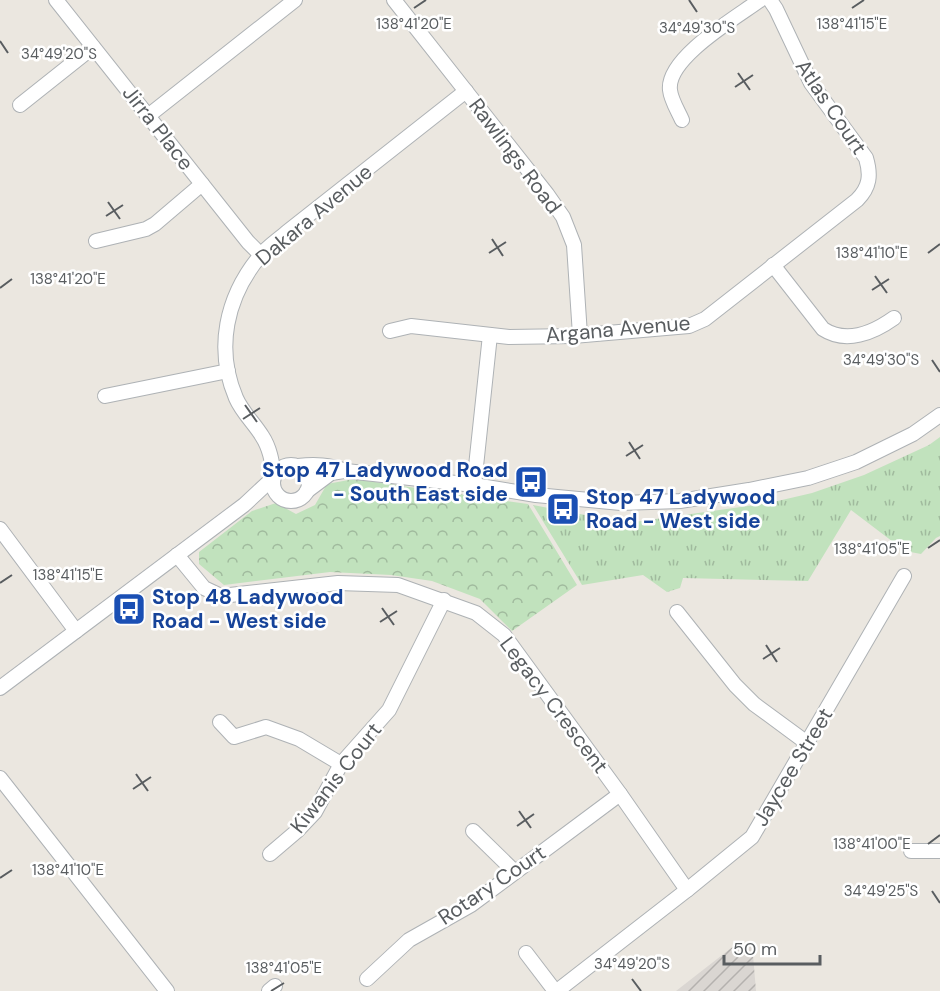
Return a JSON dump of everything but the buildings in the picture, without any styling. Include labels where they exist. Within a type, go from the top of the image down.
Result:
[{"type":"street","name":"Jirra Place","points":[[56,0],[248,242],[261,255]]},
{"type":"street","points":[[148,116],[295,0]]},
{"type":"street","name":"Rawlings Road","points":[[394,0],[563,217],[574,244],[580,335]]},
{"type":"street","points":[[682,120],[670,91],[670,82],[676,69],[686,56],[760,0]]},
{"type":"street","name":"Atlas Court","points":[[771,0],[811,83],[866,158],[870,171],[868,183]]},
{"type":"street","points":[[20,105],[93,47]]},
{"type":"street","name":"Dakara Avenue","points":[[274,477],[271,456],[263,438],[237,400],[228,370],[225,338],[230,306],[242,281],[261,255],[287,232],[466,91]]},
{"type":"street","name":"Argana Avenue","points":[[390,331],[411,326],[509,337],[580,335],[689,326],[695,324],[857,200],[868,183]]},
{"type":"street","points":[[96,241],[146,229],[202,184]]},
{"type":"street","points":[[773,265],[823,329],[832,335],[854,336],[877,330],[894,318]]},
{"type":"street","points":[[474,485],[490,335]]},
{"type":"street","points":[[105,396],[228,370]]},
{"type":"street","points":[[0,688],[244,505],[274,477],[280,468],[295,465],[326,465],[346,471],[474,485],[536,495],[621,502],[680,501],[749,490],[808,477],[856,462],[913,434],[940,416]]},
{"type":"street","name":"Dakara Avenue","points":[[263,438],[295,465]]},
{"type":"street","points":[[295,465],[306,474],[307,491]]},
{"type":"street","points":[[274,477],[275,491],[280,496],[285,500],[297,499],[331,473],[346,471]]},
{"type":"street","points":[[244,505],[280,496]]},
{"type":"street","points":[[0,529],[76,631]]},
{"type":"street","name":"Legacy Crescent","points":[[177,555],[204,588],[221,596],[338,583],[398,585],[444,600],[476,614],[504,635],[687,890]]},
{"type":"street","name":"Jaycee Street","points":[[556,991],[752,837],[903,576]]},
{"type":"street","name":"Kiwanis Court","points":[[270,854],[315,812],[341,765],[389,710],[444,600]]},
{"type":"street","points":[[677,612],[735,685],[775,721],[807,743]]},
{"type":"street","points":[[220,722],[234,737],[266,727],[299,739],[341,765]]},
{"type":"street","points":[[0,778],[167,991]]},
{"type":"street","name":"Rotary Court","points":[[367,979],[409,940],[471,905],[620,794]]},
{"type":"street","points":[[473,831],[515,872]]},
{"type":"street","points":[[911,851],[940,850]]},
{"type":"street","points":[[526,953],[556,991]]},
{"type":"shaded area","points":[[752,943],[756,991],[676,991],[735,945]]},
{"type":"green space","points":[[940,437],[940,536],[921,554],[905,551],[851,510],[808,581],[683,578],[680,588],[667,592],[643,575],[582,585],[533,505],[627,523],[769,503],[812,493],[864,475],[929,445]]},
{"type":"green space","points":[[354,479],[528,504],[577,585],[512,631],[480,599],[432,581],[391,575],[330,572],[224,585],[199,564],[199,552],[252,511],[276,503],[296,514],[315,505],[327,484]]},
{"type":"place","name":"Stop 47 Ladywood Road - South East side","points":[[531,482]]},
{"type":"place","name":"Stop 47 Ladywood Road - West side","points":[[563,509]]},
{"type":"place","name":"Stop 48 Ladywood Road - West side","points":[[129,609]]}]
